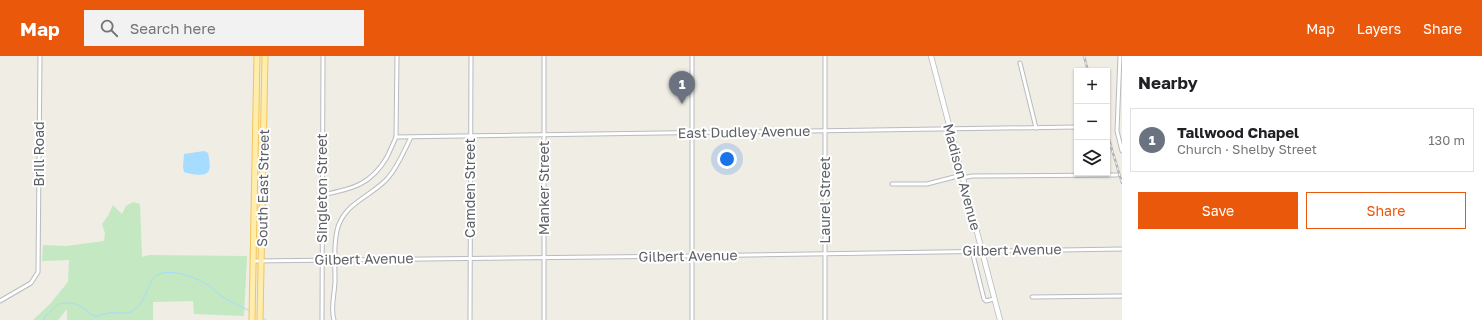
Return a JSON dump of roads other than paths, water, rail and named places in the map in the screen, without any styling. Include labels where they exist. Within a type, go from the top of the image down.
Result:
[{"type":"main road","name":"South East Street","points":[[252,320],[256,56]]},
{"type":"main road","name":"South East Street","points":[[260,320],[265,56]]},
{"type":"main road","name":"Madison Avenue","points":[[931,56],[1000,320]]},
{"type":"street","name":"Brill Road","points":[[0,301],[28,285],[34,280],[39,269],[40,56]]},
{"type":"street","name":"Singleton Street","points":[[322,320],[323,56]]},
{"type":"street","points":[[322,195],[350,189],[367,180],[383,163],[396,137],[397,56]]},
{"type":"street","name":"Camden Street","points":[[470,320],[471,56]]},
{"type":"street","name":"Manker Street","points":[[544,56],[544,320]]},
{"type":"street","points":[[692,56],[692,320]]},
{"type":"street","name":"Laurel Street","points":[[825,56],[825,320]]},
{"type":"street","points":[[1120,56],[1117,134],[1122,151]]},
{"type":"street","points":[[1020,63],[1036,128]]},
{"type":"street","points":[[1118,127],[1122,126]]},
{"type":"street","name":"East Dudley Avenue","points":[[396,137],[1074,127]]},
{"type":"street","points":[[334,320],[337,230],[343,216],[353,205],[379,187],[388,178],[398,164],[411,137]]},
{"type":"street","points":[[892,184],[927,184],[962,176],[1117,175]]},
{"type":"street","name":"Gilbert Avenue","points":[[253,261],[1122,249]]},
{"type":"street","name":"Madison Avenue","points":[[972,251],[984,300],[986,301],[994,298]]},
{"type":"street","points":[[1032,297],[1122,296]]},
{"type":"water","points":[[204,151],[208,153],[210,168],[208,172],[198,175],[184,172],[184,154]]},
{"type":"waterway","points":[[43,320],[46,315],[58,304],[62,303],[76,304],[94,316],[111,313],[127,313],[139,306],[155,277],[159,274],[171,272],[197,279],[210,286],[223,297],[250,311]]},
{"type":"waterway","points":[[262,317],[266,320]]},
{"type":"railway","points":[[1084,56],[1087,68]]},
{"type":"railway","points":[[1109,140],[1122,183]]},
{"type":"place","name":"Tallwood Chapel","points":[[682,104]]}]
